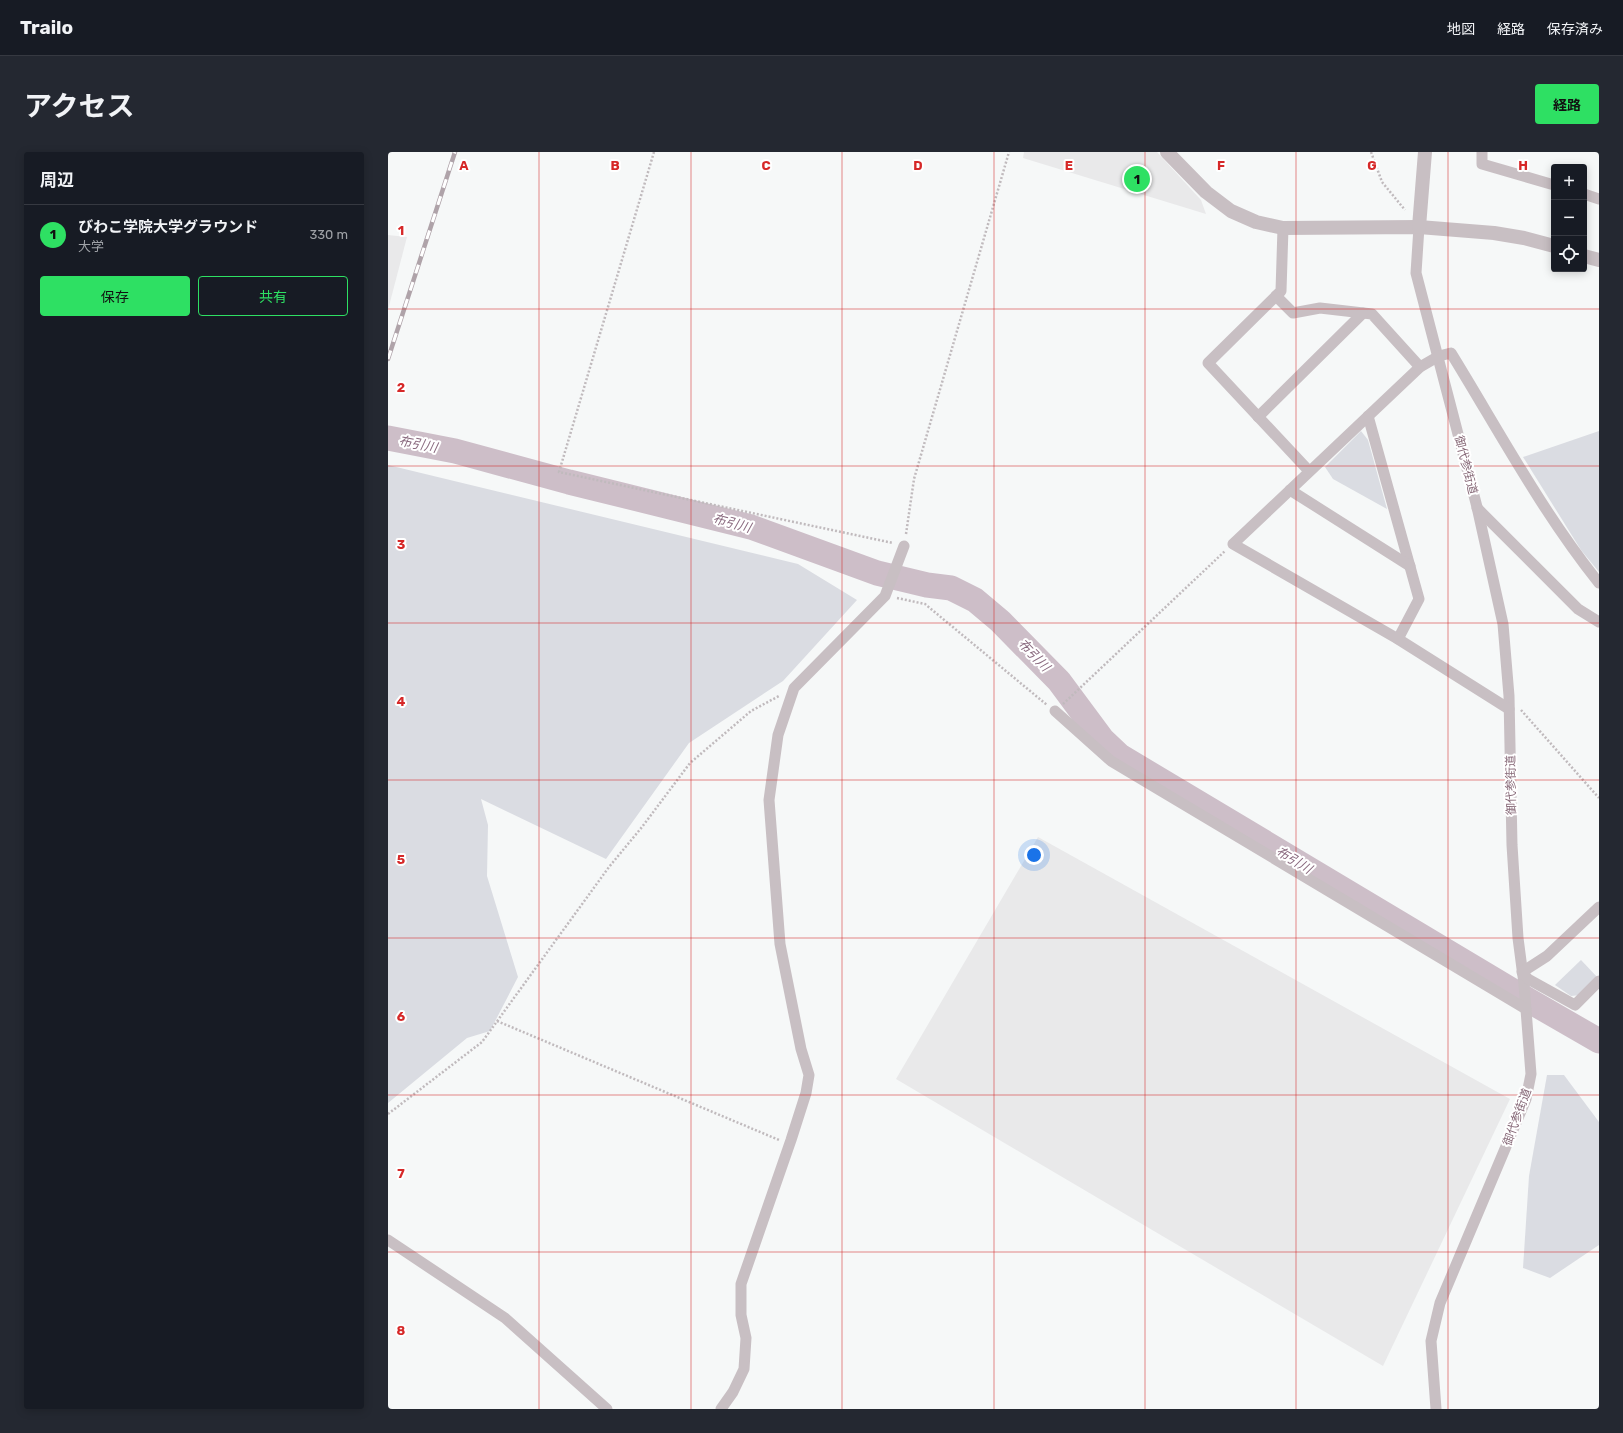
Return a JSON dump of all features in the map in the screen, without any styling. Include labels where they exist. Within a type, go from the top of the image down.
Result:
[{"type":"street","points":[[1167,152],[1206,192],[1231,211],[1256,222],[1283,228],[1419,227],[1494,233],[1524,238],[1551,245]]},
{"type":"street","name":"御代参街道","points":[[1425,152],[1416,273],[1477,508],[1503,624],[1509,696],[1512,846],[1518,938],[1524,984],[1531,1074],[1526,1100],[1440,1303],[1431,1341],[1432,1374],[1436,1409]]},
{"type":"street","points":[[1482,152],[1482,164],[1551,184]]},
{"type":"street","points":[[1587,195],[1599,198]]},
{"type":"street","points":[[1283,228],[1280,291],[1208,363],[1309,471]]},
{"type":"street","points":[[1587,257],[1599,260]]},
{"type":"street","points":[[1276,296],[1293,313],[1320,308],[1372,314],[1420,366]]},
{"type":"street","points":[[1258,417],[1363,313]]},
{"type":"street","points":[[1509,709],[1398,639],[1233,544],[1420,366],[1438,356],[1451,353],[1523,475],[1574,552],[1599,583]]},
{"type":"street","points":[[1368,416],[1420,599],[1398,639]]},
{"type":"street","points":[[1290,490],[1410,566]]},
{"type":"street","points":[[1477,508],[1578,608],[1599,622]]},
{"type":"street","points":[[721,1409],[733,1392],[744,1369],[746,1338],[741,1315],[741,1284],[790,1145],[806,1093],[809,1075],[801,1049],[780,944],[769,800],[778,735],[794,688],[886,593],[904,546]]},
{"type":"street","points":[[1055,711],[1111,761],[1526,1005]]},
{"type":"street","points":[[1599,907],[1547,956],[1522,972],[1528,979],[1575,1005],[1599,981]]},
{"type":"street","points":[[388,1240],[505,1318],[607,1409]]},
{"type":"path","points":[[654,152],[559,472],[904,546],[914,479],[1009,152]]},
{"type":"path","points":[[1371,152],[1382,182],[1405,210]]},
{"type":"path","points":[[886,593],[925,604],[1055,711],[1233,544]]},
{"type":"path","points":[[388,1114],[482,1042],[609,867],[642,827],[690,763],[751,711],[794,688]]},
{"type":"path","points":[[1509,696],[1599,798]]},
{"type":"path","points":[[497,1021],[790,1145]]},
{"type":"shaded area","points":[[1024,152],[1157,152],[1201,200],[1206,214],[1023,158]]},
{"type":"shaded area","points":[[388,235],[407,237],[388,310]]},
{"type":"shaded area","points":[[1361,431],[1368,440],[1387,509],[1333,479],[1325,467]]},
{"type":"shaded area","points":[[1599,431],[1599,572],[1581,550],[1523,457]]},
{"type":"shaded area","points":[[388,465],[798,564],[857,600],[783,681],[689,743],[606,859],[481,799],[488,825],[487,876],[518,977],[490,1031],[467,1038],[388,1103]]},
{"type":"shaded area","points":[[1038,837],[1510,1099],[1383,1366],[896,1079]]},
{"type":"shaded area","points":[[1581,960],[1598,978],[1581,995],[1571,996],[1555,985]]},
{"type":"shaded area","points":[[1547,1075],[1564,1075],[1599,1122],[1599,1245],[1550,1278],[1523,1268],[1529,1176]]},
{"type":"waterway","name":"布引川","points":[[388,438],[455,451],[569,482],[751,527],[877,573],[927,585],[951,588],[975,600],[1000,621],[1059,681],[1102,739],[1120,756],[1599,1041]]},
{"type":"railway","points":[[388,359],[455,152]]},
{"type":"place","name":"びわこ学院大学グラウンド","points":[[1137,179]]}]
